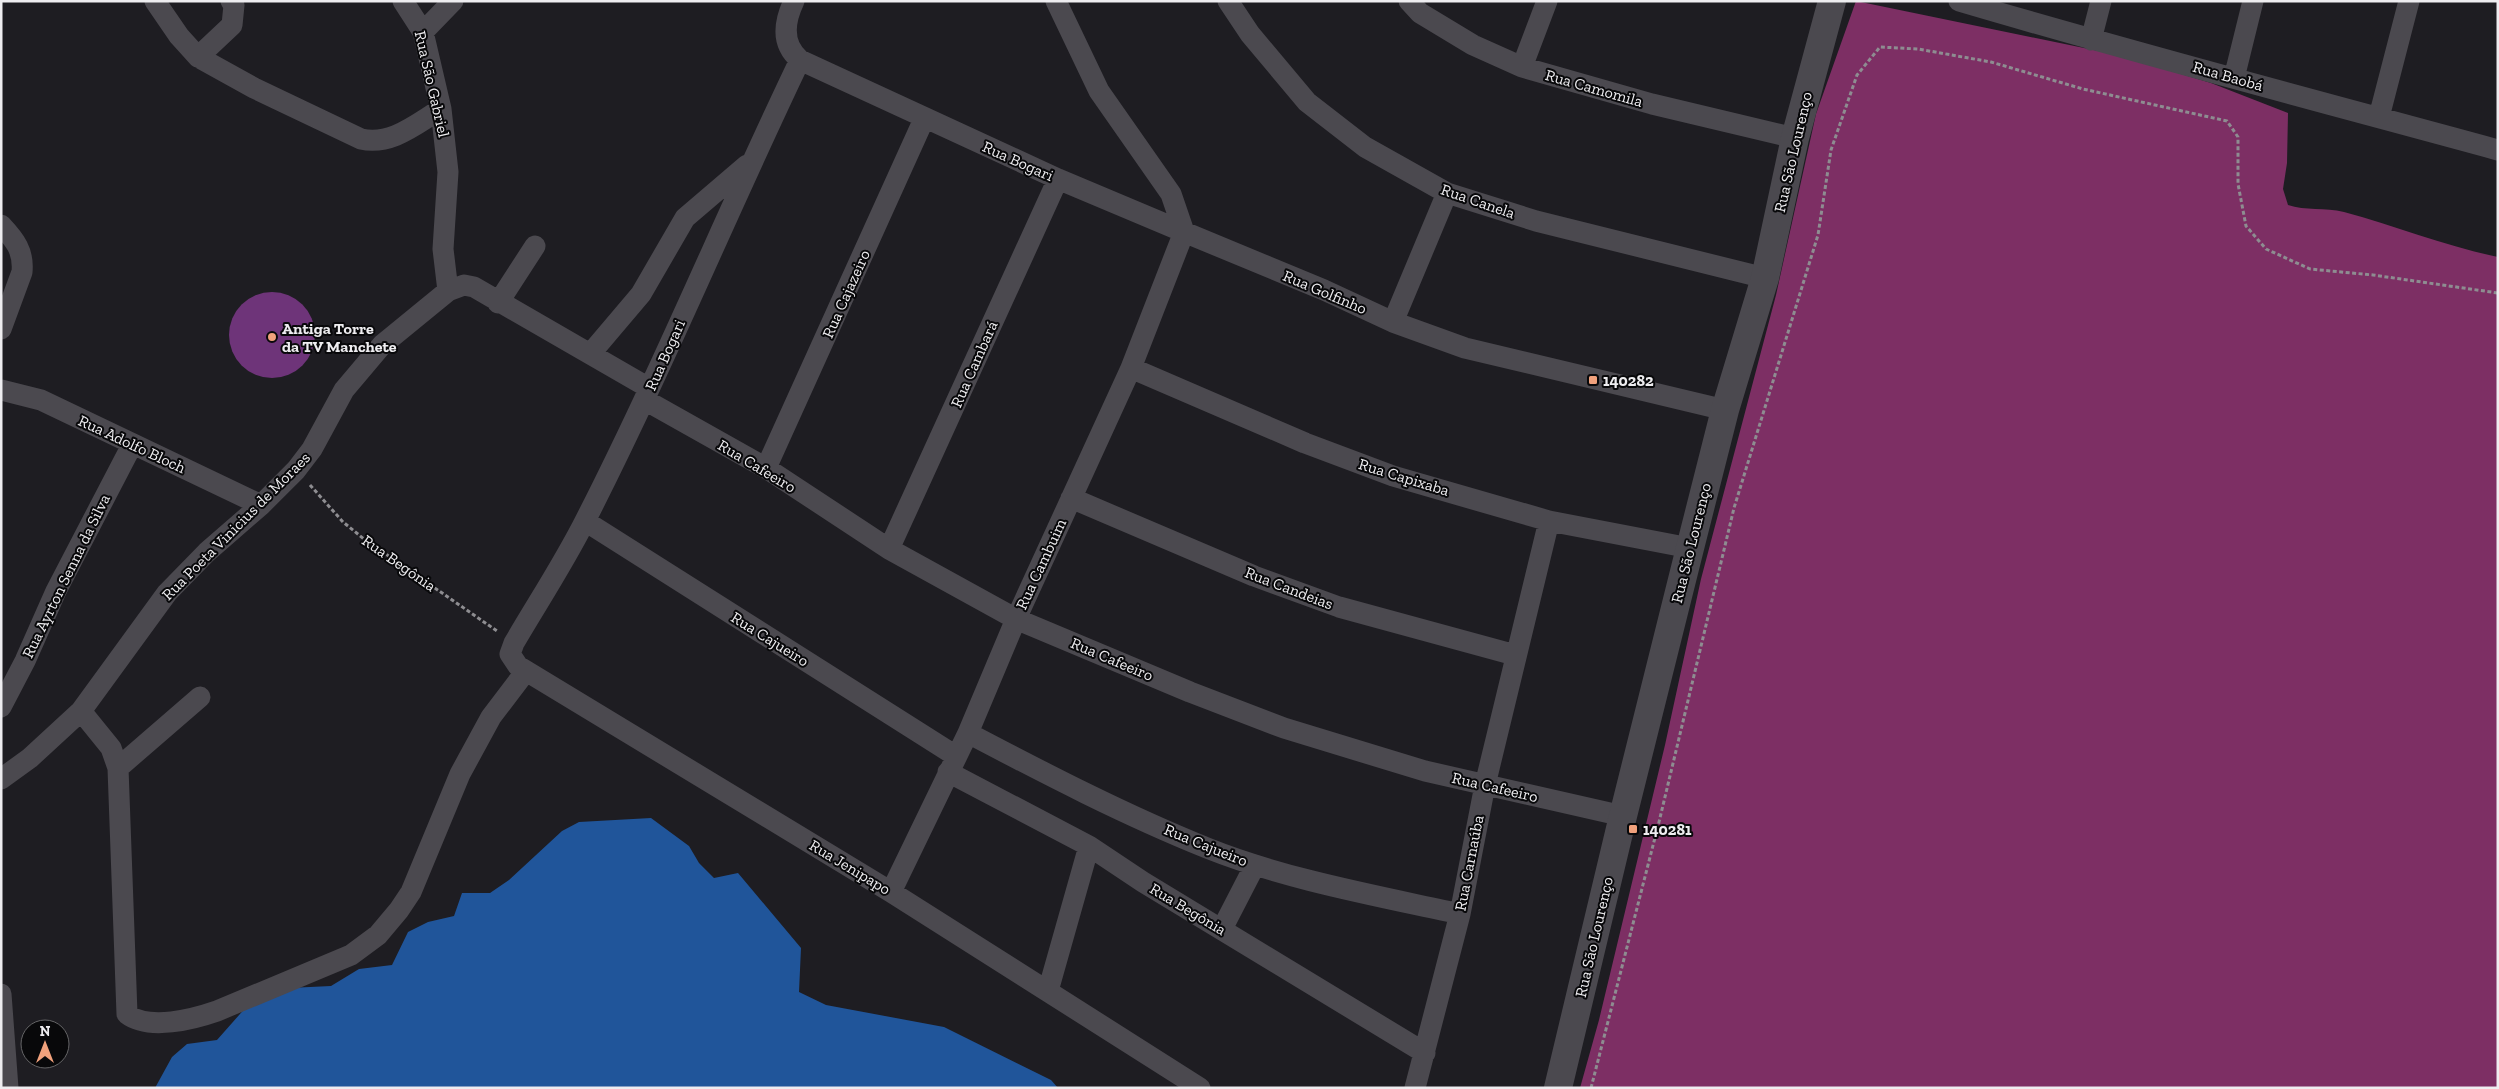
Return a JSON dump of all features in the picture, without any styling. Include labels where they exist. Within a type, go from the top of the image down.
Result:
[{"type":"street","points":[[155,1],[179,36],[198,57],[254,88],[361,139],[373,142],[400,134],[441,109]]},
{"type":"street","points":[[198,57],[232,24],[234,5],[232,1]]},
{"type":"street","name":"Rua São Gabriel","points":[[403,1],[423,32],[441,109],[448,172],[443,249],[448,291]]},
{"type":"street","points":[[423,32],[453,1]]},
{"type":"street","points":[[794,1],[786,33],[791,52],[800,60]]},
{"type":"street","points":[[1056,1],[1099,90],[1171,194],[1184,232]]},
{"type":"street","name":"Rua Canela","points":[[1228,1],[1250,34],[1307,102],[1365,146],[1447,193],[1536,221],[1765,278]]},
{"type":"street","name":"Rua Camomila","points":[[1409,1],[1420,13],[1473,45],[1522,68],[1652,104],[1795,138]]},
{"type":"street","points":[[1522,68],[1547,1]]},
{"type":"street","name":"Rua São Lourenço","points":[[1558,1088],[1622,816],[1725,410],[1765,278],[1795,138],[1832,1]]},
{"type":"street","name":"Rua Baobá","points":[[1959,1],[2091,40],[2498,150]]},
{"type":"street","points":[[2091,40],[2101,1]]},
{"type":"street","points":[[2234,78],[2253,1]]},
{"type":"street","points":[[2379,117],[2408,1]]},
{"type":"street","name":"Rua Bogari","points":[[514,643],[585,521],[647,394],[751,161],[800,60],[1058,179],[1184,232]]},
{"type":"street","name":"Rua Cajazeiro","points":[[766,468],[924,118]]},
{"type":"street","points":[[591,353],[641,294],[685,218],[751,161]]},
{"type":"street","name":"Rua Cambará","points":[[889,549],[1058,179]]},
{"type":"street","points":[[1393,322],[1447,193]]},
{"type":"street","points":[[1,226],[13,238],[22,253],[23,265],[1,329]]},
{"type":"street","name":"Rua Golfinho","points":[[1184,232],[1324,290],[1393,322],[1465,348],[1725,410]]},
{"type":"street","name":"Rua Cambuim","points":[[891,892],[968,733],[1016,618],[1130,368],[1184,232]]},
{"type":"street","points":[[498,303],[534,246]]},
{"type":"street","name":"Rua Poeta Vinicius de Moraes","points":[[1,780],[30,758],[81,711],[167,593],[207,552],[261,505],[296,470],[312,449],[344,390],[358,371],[382,345],[448,291],[464,285],[474,287]]},
{"type":"street","name":"Rua Cafeeiro","points":[[474,287],[498,303],[591,353],[647,394],[766,468],[889,549],[1016,618],[1190,692],[1284,728],[1408,766],[1622,816]]},
{"type":"street","name":"Rua Capixaba","points":[[1130,368],[1305,443],[1393,476],[1549,521],[1690,548]]},
{"type":"street","name":"Rua Adolfo Bloch","points":[[1,390],[41,400],[132,446],[261,505]]},
{"type":"street","name":"Rua Ayrton Senna da Silva","points":[[1,707],[25,662],[56,591],[132,446]]},
{"type":"street","name":"Rua Candeias","points":[[1072,498],[1245,572],[1339,607],[1515,655]]},
{"type":"street","name":"Rua Cajueiro","points":[[585,521],[952,764]]},
{"type":"street","name":"Rua Carnaúba","points":[[1415,1088],[1460,914],[1485,785],[1549,521]]},
{"type":"street","name":"Rua Jenipapo","points":[[514,643],[510,654],[518,666],[891,892],[1200,1088]]},
{"type":"street","points":[[81,711],[111,748],[118,768],[127,1014],[144,1021],[176,1021],[197,1018],[351,955],[378,935],[400,910],[411,892],[460,774],[491,718],[526,671]]},
{"type":"street","points":[[118,768],[200,696]]},
{"type":"street","name":"Rua Cajueiro","points":[[968,733],[1109,804],[1207,848],[1255,865],[1460,914]]},
{"type":"street","name":"Rua Begônia","points":[[952,764],[1090,846],[1143,882],[1425,1053]]},
{"type":"street","points":[[1048,991],[1090,846]]},
{"type":"street","points":[[1222,929],[1255,865]]},
{"type":"street","points":[[1,994],[8,1088]]},
{"type":"path","points":[[1591,1088],[1659,822],[1734,508],[1818,235],[1831,150],[1857,75],[1880,46],[1918,49],[1991,62],[2083,89],[2227,121],[2238,137],[2238,184],[2246,226],[2266,249],[2310,269],[2373,275],[2498,293]]},
{"type":"path","name":"Rua Begônia","points":[[296,470],[343,522],[364,539],[514,643]]},
{"type":"shaded area","points":[[1856,1],[2118,55],[2211,83],[2288,113],[2287,163],[2283,189],[2288,205],[2344,212],[2498,257],[2498,1088],[1580,1088],[1599,1020],[1665,745],[1701,579],[1776,295],[1816,114]]},
{"type":"water","points":[[651,818],[689,846],[699,863],[714,878],[738,873],[801,948],[799,992],[826,1005],[944,1027],[1051,1080],[1058,1088],[155,1088],[172,1057],[187,1044],[217,1040],[255,997],[289,988],[331,986],[359,969],[392,965],[408,932],[428,922],[454,916],[462,893],[490,893],[509,880],[562,831],[579,822]]},
{"type":"building","name":"Antiga Torre da TV Manchete","points":[[272,292],[289,295],[308,311],[312,318],[315,335],[312,352],[296,371],[289,375],[272,378],[255,375],[236,359],[232,352],[229,335],[232,318],[248,299],[255,295]]},
{"type":"place","name":"Antiga Torre da TV Manchete","points":[[272,337]]},
{"type":"place","name":"140282","points":[[1593,380]]},
{"type":"place","name":"140281","points":[[1633,829]]}]
